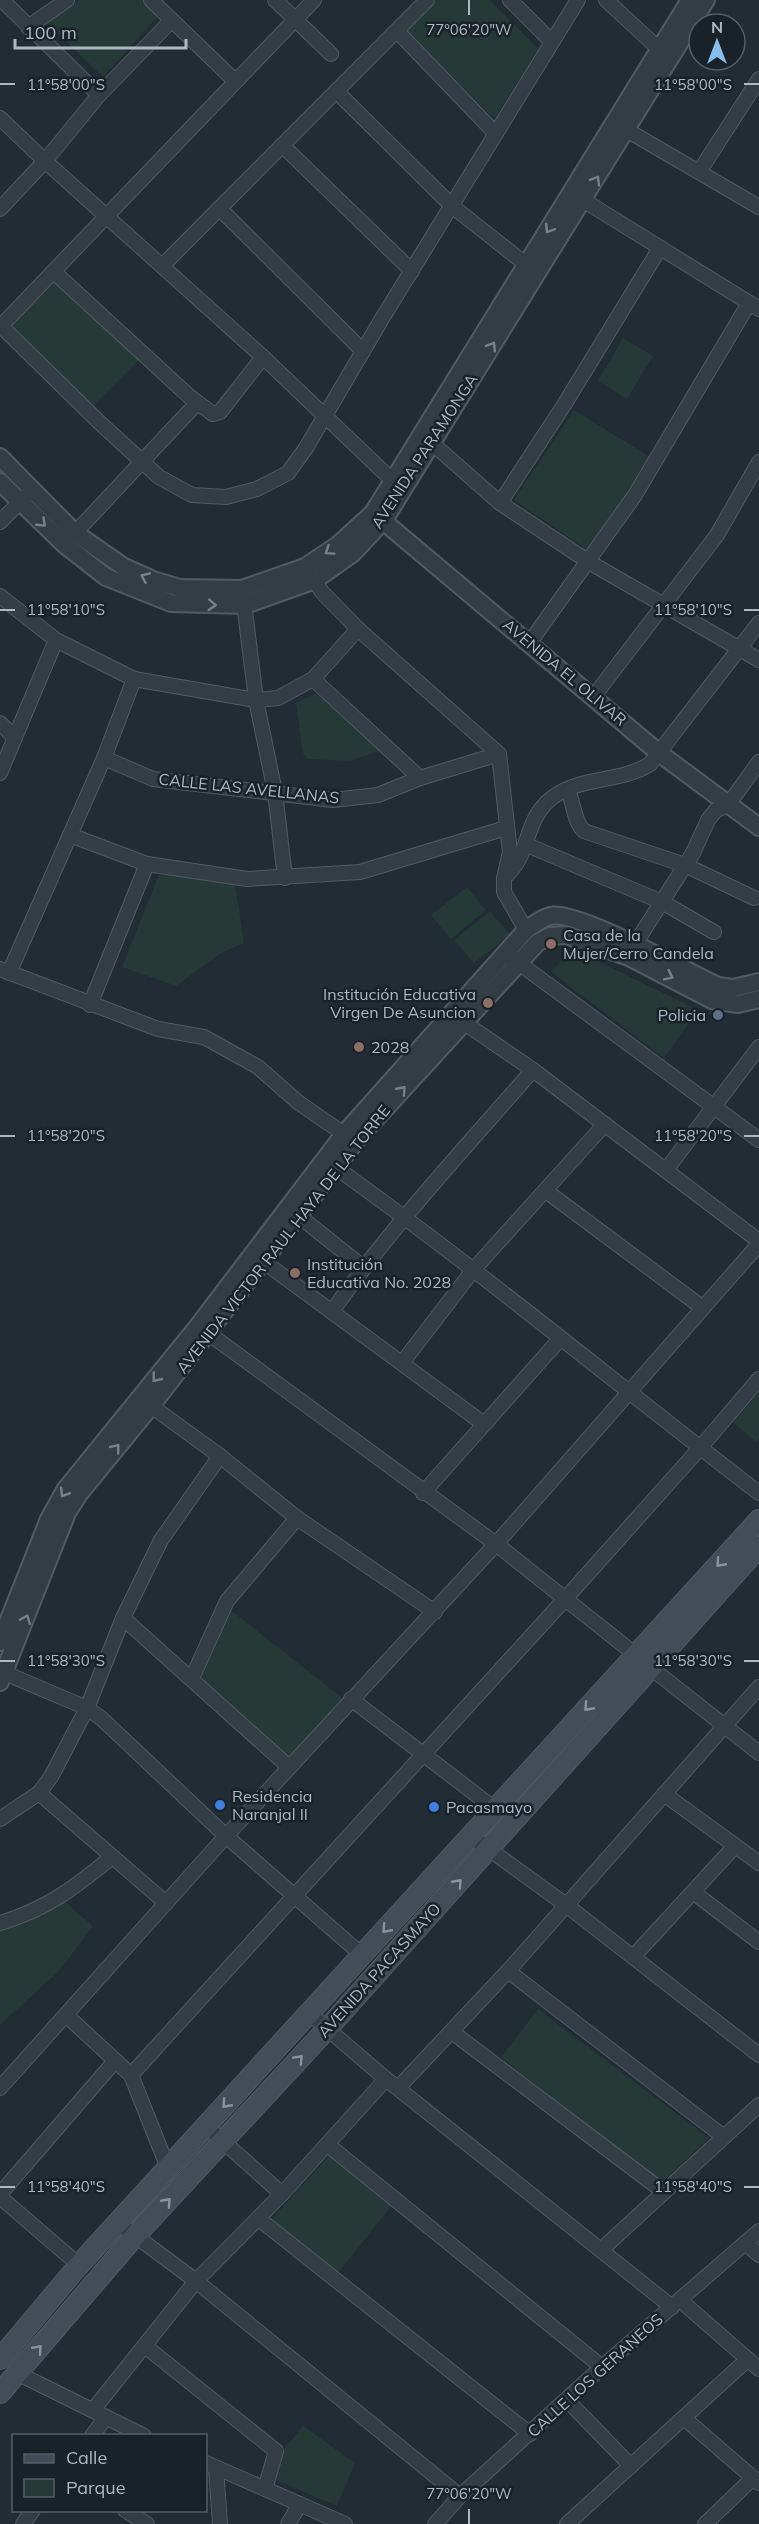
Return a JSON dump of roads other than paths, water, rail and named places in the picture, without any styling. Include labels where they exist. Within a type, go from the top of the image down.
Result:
[{"type":"main road","name":"AVENIDA PACASMAYO","points":[[0,2394],[135,2236],[327,2029],[489,1849],[759,1520]]},
{"type":"main road","name":"AVENIDA PACASMAYO","points":[[0,2359],[79,2265],[495,1809],[759,1547]]},
{"type":"street","points":[[2,0],[99,95]]},
{"type":"street","points":[[28,27],[67,0]]},
{"type":"street","points":[[151,0],[235,81]]},
{"type":"street","points":[[275,0],[331,54]]},
{"type":"street","points":[[314,0],[0,327],[159,477],[192,495],[226,497],[257,489],[288,473],[306,448],[578,0]]},
{"type":"street","points":[[164,265],[427,0]]},
{"type":"street","points":[[510,0],[552,42]]},
{"type":"street","points":[[606,0],[659,49]]},
{"type":"street","name":"AVENIDA PARAMONGA","points":[[620,126],[659,49],[690,0]]},
{"type":"street","name":"AVENIDA PARAMONGA","points":[[0,482],[65,545],[106,576],[171,603],[244,597],[310,573],[353,553],[379,516],[620,126],[706,0]]},
{"type":"street","points":[[0,209],[45,161],[99,95],[171,21]]},
{"type":"street","points":[[396,31],[496,134]]},
{"type":"street","points":[[699,172],[757,88]]},
{"type":"street","points":[[337,92],[452,206],[532,269]]},
{"type":"street","points":[[0,118],[45,161],[164,265],[393,481]]},
{"type":"street","points":[[620,126],[759,207]]},
{"type":"street","points":[[284,146],[412,272]]},
{"type":"street","points":[[530,642],[589,562],[659,457],[754,306],[578,197]]},
{"type":"street","points":[[220,209],[363,351]]},
{"type":"street","points":[[500,503],[564,405],[660,248]]},
{"type":"street","points":[[54,272],[197,403],[213,414],[219,412],[263,357]]},
{"type":"street","points":[[75,533],[197,403]]},
{"type":"street","points":[[426,438],[500,503],[589,562],[738,650],[759,660]]},
{"type":"street","name":"AVENIDA PARAMONGA","points":[[379,516],[393,481],[426,438]]},
{"type":"street","name":"AVENIDA PARAMONGA","points":[[0,457],[75,533],[124,567],[153,580],[180,588],[244,597]]},
{"type":"street","points":[[594,696],[717,534],[759,462]]},
{"type":"street","points":[[0,522],[33,489]]},
{"type":"street","name":"AVENIDA EL OLIVAR","points":[[379,516],[659,753],[759,827]]},
{"type":"street","points":[[310,573],[322,592],[358,629],[499,754],[510,852],[504,878],[504,892],[526,930]]},
{"type":"street","points":[[0,596],[56,640],[134,679],[256,700],[278,698],[313,679],[358,629]]},
{"type":"street","points":[[244,597],[244,618],[256,700],[275,792],[285,878]]},
{"type":"street","points":[[504,878],[514,868],[527,845],[528,832],[537,814],[548,801],[581,784],[636,773],[650,764],[759,623]]},
{"type":"street","points":[[0,773],[56,640]]},
{"type":"street","points":[[134,679],[104,758],[70,835],[4,971],[158,1029],[204,1037],[258,1067],[299,1103],[344,1134]]},
{"type":"street","points":[[313,679],[420,778]]},
{"type":"street","points":[[0,723],[15,738]]},
{"type":"street","name":"CALLE LAS AVELLANAS","points":[[104,758],[153,779],[333,800],[378,795],[420,778],[499,754]]},
{"type":"street","points":[[635,944],[685,865],[708,820],[716,810],[728,805],[759,762]]},
{"type":"street","points":[[568,790],[574,804],[577,825],[584,831],[685,865],[754,898]]},
{"type":"street","points":[[70,835],[147,864],[247,879],[360,872],[506,828]]},
{"type":"street","points":[[527,845],[662,902],[714,932]]},
{"type":"street","points":[[90,1005],[147,864]]},
{"type":"street","points":[[759,982],[733,988],[718,986],[635,944],[563,915],[550,916],[526,930],[512,958],[759,1140]]},
{"type":"street","name":"AVENIDA VICTOR RAUL HAYA DE LA TORRE","points":[[2,1675],[67,1513],[79,1494],[146,1402],[208,1333],[258,1258],[331,1165],[360,1136],[457,1018],[512,958],[550,936],[566,935],[629,957],[712,1000],[738,1004],[759,999]]},
{"type":"street","points":[[0,2088],[351,1699],[435,1612],[496,1544],[628,1393],[703,1308],[759,1242],[533,1070],[457,1018],[344,1134],[331,1165],[405,1216],[628,1393],[759,1493]]},
{"type":"street","points":[[666,1170],[759,1047]]},
{"type":"street","points":[[333,1310],[363,1267],[405,1216],[533,1070]]},
{"type":"street","points":[[402,1363],[474,1269],[605,1124]]},
{"type":"street","points":[[546,1191],[703,1308]]},
{"type":"street","points":[[294,1212],[363,1267]]},
{"type":"street","points":[[0,1642],[49,1519],[65,1490],[146,1402],[258,1258],[333,1310],[484,1424]]},
{"type":"street","points":[[208,1333],[423,1493],[496,1544],[759,1753]]},
{"type":"street","points":[[423,1493],[560,1339]]},
{"type":"street","points":[[131,2075],[566,1598],[759,1379]]},
{"type":"street","points":[[146,1402],[220,1456],[297,1518],[435,1612]]},
{"type":"street","points":[[0,1819],[39,1793],[66,1752],[87,1708],[123,1618],[161,1540],[220,1456]]},
{"type":"street","points":[[192,1678],[227,1601],[297,1518]]},
{"type":"street","points":[[123,1618],[289,1767]]},
{"type":"street","points":[[2,1675],[87,1708],[102,1719],[226,1836],[362,1955]]},
{"type":"street","points":[[398,2088],[508,1971],[759,1687]]},
{"type":"street","points":[[351,1699],[495,1809]]},
{"type":"street","points":[[39,1793],[166,1903]]},
{"type":"street","points":[[664,1794],[759,1863]]},
{"type":"street","points":[[471,1836],[566,1905],[759,2055]]},
{"type":"street","points":[[633,1957],[735,1846]]},
{"type":"street","points":[[0,1923],[29,1914],[50,1903],[74,1888],[112,1857]]},
{"type":"street","points":[[693,1892],[759,1942]]},
{"type":"street","points":[[508,1971],[724,2137]]},
{"type":"street","points":[[309,2013],[386,2079],[601,2250],[676,2304],[759,2369]]},
{"type":"street","points":[[67,2016],[131,2075],[168,2168]]},
{"type":"street","points":[[452,2032],[664,2192]]},
{"type":"street","points":[[79,2265],[0,2195],[115,2061]]},
{"type":"street","points":[[93,2410],[196,2281],[259,2219],[386,2079]]},
{"type":"street","points":[[601,2250],[759,2104]]},
{"type":"street","points":[[206,2126],[282,2194]]},
{"type":"street","points":[[328,2145],[602,2367]]},
{"type":"street","points":[[259,2219],[530,2434]]},
{"type":"street","points":[[118,2223],[196,2281],[460,2496]]},
{"type":"street","name":"CALLE LOS GERANEOS","points":[[435,2524],[460,2496],[602,2367],[759,2231]]},
{"type":"street","points":[[745,2243],[759,2255]]},
{"type":"street","points":[[145,2346],[276,2451],[265,2489]]},
{"type":"street","points":[[567,2524],[748,2359]]},
{"type":"street","points":[[17,2373],[139,2434]]},
{"type":"street","points":[[567,2400],[632,2466]]},
{"type":"street","points":[[93,2434],[106,2417]]},
{"type":"street","points":[[684,2418],[756,2481],[705,2524]]},
{"type":"street","points":[[211,2465],[345,2524]]},
{"type":"street","points":[[211,2465],[220,2524]]},
{"type":"street","points":[[288,2524],[300,2504]]},
{"type":"street","points":[[23,2524],[32,2512]]},
{"type":"place","name":"Casa de la Mujer/Cerro Candela","points":[[551,944]]},
{"type":"place","name":"Institución Educativa Virgen De Asuncion","points":[[488,1003]]},
{"type":"place","name":"Policia","points":[[718,1015]]},
{"type":"place","name":"2028","points":[[359,1047]]},
{"type":"place","name":"Institución Educativa No. 2028","points":[[295,1273]]},
{"type":"place","name":"Residencia Naranjal II","points":[[220,1805]]},
{"type":"place","name":"Pacasmayo","points":[[434,1807]]}]
